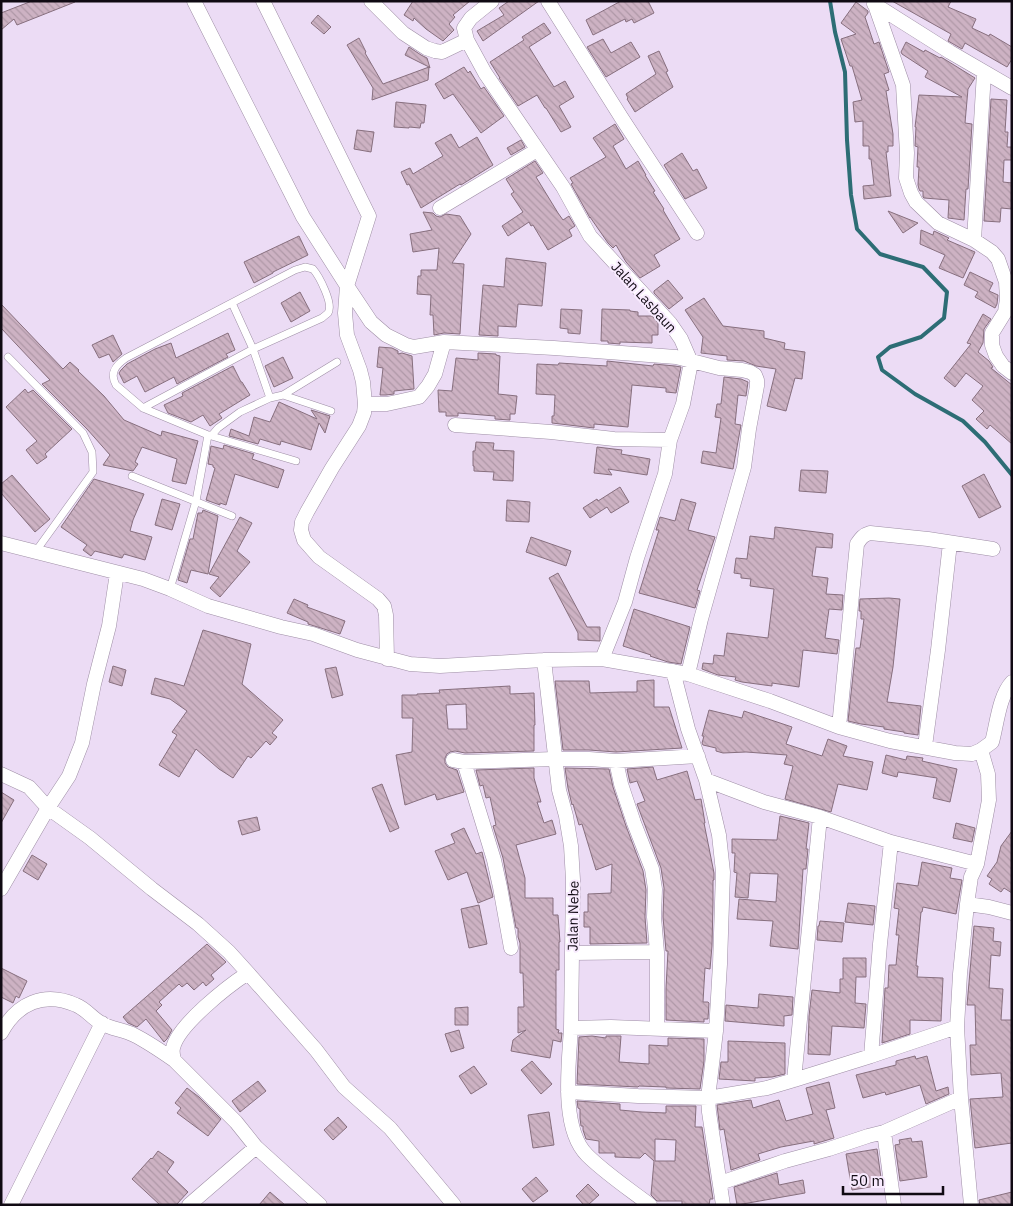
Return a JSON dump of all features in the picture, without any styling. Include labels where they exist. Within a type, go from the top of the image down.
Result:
[{"type":"street","points":[[194,1],[303,217],[371,322],[386,335],[406,345],[414,346],[444,342],[676,357],[718,368],[742,370],[755,375],[757,380],[744,467],[703,610],[688,674]]},
{"type":"street","points":[[263,1],[369,216],[347,286],[346,313],[347,335],[363,382],[364,413],[359,426],[332,468],[302,522],[301,530],[304,540],[319,557],[378,599],[384,606],[387,659]]},
{"type":"street","points":[[370,1],[403,33],[426,48],[442,52],[467,40],[464,28],[471,18],[490,2]]},
{"type":"street","points":[[548,1],[697,233]]},
{"type":"street","points":[[872,3],[950,52],[1011,85]]},
{"type":"street","points":[[872,3],[903,85],[907,153],[906,178],[911,193],[916,202],[938,223],[974,240],[992,252],[998,259],[1006,282],[1008,299],[1005,312],[992,333],[992,345],[996,356],[1003,366],[1012,373]]},
{"type":"street","name":"Jalan Lasbaun","points":[[467,40],[485,73],[563,187],[590,236],[670,323],[681,339],[691,362]]},
{"type":"street","points":[[974,240],[984,72]]},
{"type":"street","points":[[440,208],[537,150]]},
{"type":"street","points":[[365,404],[388,404],[419,397],[435,374],[444,342]]},
{"type":"street","points":[[602,659],[625,602],[637,558],[665,474],[670,440],[683,404],[691,362]]},
{"type":"street","points":[[455,425],[614,439],[670,440]]},
{"type":"street","points":[[838,727],[857,544],[861,537],[864,534],[870,533],[993,548]]},
{"type":"street","points":[[1,543],[143,579],[208,606],[280,627],[313,634],[387,659],[410,664],[440,666],[544,660],[602,659],[688,674],[770,701],[838,727],[955,753],[972,754],[992,742],[1001,705],[1007,687],[1012,682]]},
{"type":"street","points":[[925,746],[950,543]]},
{"type":"street","points":[[1,889],[68,776],[82,743],[94,684],[109,626],[117,573]]},
{"type":"street","name":"Jalan Nebe","points":[[544,660],[559,790],[571,846],[573,880],[568,1092],[571,1119],[577,1140],[586,1154],[650,1205]]},
{"type":"street","points":[[673,671],[688,729],[706,780],[719,835],[724,872],[716,1031],[708,1098],[723,1205]]},
{"type":"street","points":[[971,1205],[961,1098],[957,1027],[967,904],[971,877],[977,864],[989,800],[988,774],[981,750]]},
{"type":"street","points":[[511,948],[494,860],[459,761],[589,759],[616,761],[698,756]]},
{"type":"street","points":[[616,761],[621,784],[652,869],[655,889],[654,917],[657,952],[657,1029]]},
{"type":"street","points":[[1,774],[29,787],[48,808],[90,838],[198,924],[229,952],[316,1050],[344,1087],[390,1128],[454,1205]]},
{"type":"street","points":[[706,780],[764,802],[820,817],[890,842],[977,864]]},
{"type":"street","points":[[794,1080],[820,817]]},
{"type":"street","points":[[871,1056],[890,842]]},
{"type":"street","points":[[967,904],[1012,913]]},
{"type":"street","points":[[572,953],[657,952]]},
{"type":"street","points":[[174,1060],[173,1047],[184,1027],[248,973]]},
{"type":"street","points":[[1,1033],[8,1021],[26,1004],[43,999],[57,1000],[76,1005],[102,1023],[149,1043],[174,1060],[236,1122],[256,1146],[319,1204]]},
{"type":"street","points":[[11,1205],[102,1023]]},
{"type":"street","points":[[571,1028],[611,1027],[716,1031]]},
{"type":"street","points":[[568,1092],[708,1098],[767,1088],[957,1027]]},
{"type":"street","points":[[720,1183],[785,1161],[884,1132],[961,1098]]},
{"type":"street","points":[[884,1132],[894,1205]]},
{"type":"street","points":[[188,1205],[256,1146]]},
{"type":"lane","points":[[143,408],[253,349],[322,318],[328,313],[330,307],[321,281],[313,269],[305,267],[295,270],[126,358],[119,362],[115,368],[113,380],[116,385],[143,408],[208,434],[296,461]]},
{"type":"lane","points":[[232,303],[253,349],[270,398]]},
{"type":"lane","points":[[8,357],[83,433],[92,452],[93,472],[36,551]]},
{"type":"lane","points":[[208,434],[212,435],[218,428],[240,412],[270,398],[283,395],[337,362]]},
{"type":"lane","points":[[283,395],[331,411]]},
{"type":"lane","points":[[170,589],[196,501],[208,434]]},
{"type":"lane","points":[[132,476],[232,516]]},
{"type":"building","points":[[32,1],[75,2],[17,25],[14,19],[1,30],[1,13]]},
{"type":"building","points":[[413,1],[470,1],[453,15],[455,17],[449,24],[454,30],[443,41],[414,18],[413,21],[404,15]]},
{"type":"building","points":[[509,1],[539,1],[483,41],[477,31],[504,15],[499,8]]},
{"type":"building","points":[[621,1],[648,1],[654,13],[634,23],[632,19],[626,22],[625,19],[593,35],[586,20]]},
{"type":"building","points":[[892,1],[951,1],[948,7],[976,19],[972,28],[989,36],[990,34],[1012,47],[1012,59],[1007,67],[965,43],[962,49],[948,41],[951,34]]},
{"type":"building","points":[[856,2],[868,11],[865,17],[874,44],[879,42],[889,72],[884,74],[889,90],[886,91],[893,134],[893,146],[888,146],[888,152],[886,152],[891,196],[864,199],[863,186],[874,185],[871,159],[869,159],[869,146],[863,146],[863,121],[855,122],[853,102],[862,100],[852,66],[850,66],[841,39],[856,34],[841,23]]},
{"type":"building","points":[[318,15],[331,27],[324,34],[311,23]]},
{"type":"building","points":[[544,23],[551,33],[529,47],[554,87],[565,81],[574,97],[559,106],[571,127],[561,132],[537,95],[518,106],[490,62],[524,40],[522,37]]},
{"type":"building","points":[[359,38],[365,53],[383,84],[429,67],[428,80],[372,100],[373,88],[347,45]]},
{"type":"building","points":[[603,39],[611,53],[631,42],[640,57],[606,77],[587,47]]},
{"type":"building","points":[[906,42],[924,52],[925,50],[941,57],[975,78],[968,89],[965,123],[972,124],[964,220],[948,218],[949,200],[923,197],[923,191],[920,191],[918,185],[918,147],[915,146],[919,95],[962,97],[925,77],[928,71],[902,54],[901,52]]},
{"type":"building","points":[[409,47],[427,58],[429,67],[405,55]]},
{"type":"building","points":[[659,51],[673,87],[635,112],[626,94],[656,74],[648,56]]},
{"type":"building","points":[[464,67],[468,73],[470,71],[481,89],[484,87],[504,116],[481,133],[453,94],[444,99],[435,84]]},
{"type":"building","points":[[991,99],[1007,100],[1005,132],[1008,132],[1007,147],[1012,147],[1012,160],[1004,160],[1003,182],[1012,183],[1012,209],[1001,208],[1000,222],[984,221]]},
{"type":"building","points":[[396,102],[426,105],[424,123],[421,123],[420,128],[394,127]]},
{"type":"building","points":[[615,124],[624,139],[613,146],[626,169],[638,161],[680,239],[654,255],[660,266],[640,278],[626,262],[616,245],[613,248],[608,243],[590,218],[571,184],[573,183],[570,178],[606,157],[593,138]]},
{"type":"building","points":[[357,130],[374,132],[371,152],[354,149]]},
{"type":"building","points":[[451,134],[459,148],[477,137],[493,165],[421,208],[401,172],[410,168],[413,174],[443,156],[435,143]]},
{"type":"building","points":[[521,140],[525,147],[511,155],[507,148]]},
{"type":"building","points":[[682,153],[693,171],[697,169],[707,188],[685,199],[664,165]]},
{"type":"building","points":[[535,161],[543,173],[536,177],[558,213],[563,220],[569,216],[575,226],[569,230],[572,236],[548,250],[533,225],[531,226],[529,222],[508,236],[502,226],[523,212],[511,194],[514,192],[506,179]]},
{"type":"building","points":[[888,211],[918,223],[903,233]]},
{"type":"building","points":[[423,212],[433,213],[440,217],[446,214],[460,216],[471,234],[452,263],[464,264],[460,334],[444,333],[434,335],[433,315],[430,315],[431,295],[417,294],[418,276],[421,276],[421,270],[437,270],[439,248],[413,252],[410,234],[432,230]]},
{"type":"building","points":[[921,230],[933,235],[934,231],[949,238],[947,240],[975,252],[963,278],[939,268],[945,255],[920,244]]},
{"type":"building","points":[[299,236],[308,255],[254,283],[244,262]]},
{"type":"building","points":[[506,258],[546,263],[542,306],[518,304],[516,327],[498,326],[498,336],[479,335],[483,285],[504,287]]},
{"type":"building","points":[[970,272],[993,283],[989,291],[998,295],[995,308],[975,297],[978,292],[964,285]]},
{"type":"building","points":[[668,280],[683,298],[669,309],[654,293]]},
{"type":"building","points":[[300,292],[310,311],[291,322],[281,303]]},
{"type":"building","points":[[704,298],[723,326],[764,331],[764,338],[785,343],[784,349],[805,352],[802,379],[795,378],[786,411],[767,406],[776,369],[756,366],[744,361],[727,360],[727,356],[701,353],[703,337],[685,310]]},
{"type":"building","points":[[1,304],[63,369],[70,362],[79,370],[124,420],[161,436],[162,431],[198,441],[186,484],[172,481],[177,459],[142,447],[135,462],[138,464],[133,471],[103,465],[110,455],[42,384],[50,380],[1,328]]},
{"type":"building","points":[[561,309],[582,310],[580,334],[568,333],[568,329],[560,328]]},
{"type":"building","points":[[602,309],[630,310],[638,312],[638,316],[652,316],[658,323],[658,335],[652,335],[652,343],[620,342],[620,344],[601,341]]},
{"type":"building","points":[[983,314],[991,319],[984,329],[983,343],[978,352],[989,361],[993,367],[991,368],[1012,385],[1012,444],[990,425],[987,429],[976,419],[984,411],[972,400],[983,386],[966,373],[955,387],[944,378],[971,344],[967,343]]},
{"type":"building","points":[[228,333],[235,350],[226,354],[228,357],[177,384],[174,377],[145,392],[137,376],[124,383],[119,373],[127,364],[171,343],[176,358]]},
{"type":"building","points":[[113,335],[122,354],[113,362],[109,354],[99,358],[92,345]]},
{"type":"building","points":[[379,347],[392,348],[398,351],[398,354],[402,353],[412,356],[414,389],[394,391],[394,394],[380,395],[383,368],[377,367]]},
{"type":"building","points":[[478,353],[500,356],[498,394],[517,396],[515,414],[510,414],[510,420],[495,419],[495,416],[458,413],[458,416],[446,416],[446,412],[439,412],[438,390],[452,391],[456,358],[478,360]]},
{"type":"building","points":[[283,357],[293,378],[274,387],[265,366]]},
{"type":"building","points":[[607,361],[681,367],[676,393],[666,392],[666,388],[632,385],[628,427],[594,424],[594,428],[552,423],[555,395],[536,394],[537,364],[558,365],[559,363],[607,366]]},
{"type":"building","points":[[233,366],[250,395],[219,414],[222,418],[210,426],[203,415],[191,422],[168,413],[164,405],[183,396],[182,393]]},
{"type":"building","points":[[724,377],[741,379],[748,382],[746,396],[738,395],[735,424],[741,425],[733,469],[701,463],[703,451],[716,453],[721,418],[715,417],[717,404],[721,404]]},
{"type":"building","points":[[25,389],[28,393],[33,390],[72,429],[45,454],[47,457],[37,464],[26,450],[37,441],[6,407]]},
{"type":"building","points":[[279,402],[317,419],[311,410],[330,416],[325,433],[319,423],[311,450],[281,441],[280,445],[260,439],[258,444],[229,436],[231,429],[249,436],[254,417],[270,422]]},
{"type":"building","points":[[476,442],[494,443],[493,450],[514,451],[513,481],[493,480],[494,472],[474,471],[473,451],[475,451]]},
{"type":"building","points":[[224,445],[254,454],[252,459],[284,470],[278,488],[235,474],[226,505],[206,500],[215,468],[213,465],[208,464],[211,446],[223,449]]},
{"type":"building","points":[[597,447],[622,450],[621,454],[650,459],[647,475],[608,469],[612,475],[594,473]]},
{"type":"building","points":[[801,470],[828,471],[826,493],[799,491]]},
{"type":"building","points":[[984,474],[1001,507],[979,518],[962,486]]},
{"type":"building","points":[[12,475],[50,519],[35,532],[1,493],[1,484]]},
{"type":"building","points":[[94,479],[144,494],[130,531],[152,537],[145,560],[124,554],[122,558],[95,551],[91,556],[83,550],[87,545],[61,527]]},
{"type":"building","points":[[620,487],[629,502],[611,513],[607,507],[590,518],[583,508]]},
{"type":"building","points":[[162,499],[180,504],[172,530],[155,525]]},
{"type":"building","points":[[681,499],[696,503],[688,530],[715,537],[697,590],[700,591],[695,608],[639,593],[659,530],[656,530],[660,517],[675,521]]},
{"type":"building","points":[[507,500],[530,502],[529,522],[506,521]]},
{"type":"building","points":[[203,510],[218,516],[208,574],[191,570],[187,583],[178,580],[190,539],[193,539],[198,513],[202,513]]},
{"type":"building","points":[[240,517],[252,523],[237,551],[250,562],[220,597],[210,588],[219,577],[209,574]]},
{"type":"building","points":[[775,527],[833,534],[832,548],[816,547],[812,576],[828,578],[826,594],[843,595],[842,610],[829,609],[825,638],[839,640],[837,654],[803,650],[799,687],[772,683],[772,686],[742,682],[735,680],[736,677],[718,675],[702,669],[703,663],[713,664],[714,655],[724,656],[727,633],[768,638],[774,589],[750,586],[751,579],[741,578],[741,574],[734,573],[736,558],[747,559],[750,536],[774,539]]},
{"type":"building","points":[[531,537],[571,551],[566,566],[526,552]]},
{"type":"building","points":[[558,573],[587,627],[600,627],[600,641],[578,640],[578,633],[549,578]]},
{"type":"building","points":[[294,599],[308,605],[307,607],[345,621],[340,634],[308,624],[308,622],[287,613]]},
{"type":"building","points":[[860,599],[900,599],[893,667],[887,702],[921,706],[918,735],[848,721],[856,648],[860,648],[864,619],[861,619],[861,611],[859,611]]},
{"type":"building","points":[[634,609],[690,627],[681,664],[668,662],[623,646]]},
{"type":"building","points":[[203,630],[251,644],[242,684],[283,720],[272,733],[277,737],[270,745],[266,741],[251,758],[248,756],[233,778],[219,769],[196,749],[179,777],[159,765],[177,735],[172,732],[187,711],[170,699],[151,694],[155,678],[184,686]]},
{"type":"building","points":[[113,666],[126,670],[122,686],[109,682]]},
{"type":"building","points":[[336,667],[343,695],[332,698],[325,669]]},
{"type":"building","points":[[654,680],[654,707],[669,707],[682,748],[616,752],[563,750],[555,681],[589,681],[590,693],[637,692],[637,681]]},
{"type":"building","points":[[510,686],[510,694],[534,693],[534,751],[450,752],[445,758],[445,763],[448,767],[457,770],[464,792],[437,800],[435,794],[405,805],[396,755],[412,752],[413,718],[402,718],[402,695],[440,693],[439,690]],"holes":[[[466,704],[467,729],[448,729],[446,705]]]},
{"type":"building","points":[[709,710],[742,718],[744,711],[792,727],[786,744],[822,756],[828,739],[847,746],[843,756],[873,762],[867,790],[838,784],[831,812],[785,799],[793,766],[784,764],[787,755],[746,752],[723,753],[716,751],[716,748],[703,745],[704,736],[702,736]]},
{"type":"building","points":[[886,755],[906,760],[907,756],[923,758],[922,761],[957,769],[950,802],[933,798],[937,778],[898,772],[897,777],[882,773]]},
{"type":"building","points":[[653,767],[657,780],[687,771],[695,800],[701,799],[714,873],[712,946],[710,969],[705,968],[703,1002],[709,1003],[708,1019],[704,1019],[704,1022],[666,1020],[668,951],[666,951],[663,917],[664,888],[661,868],[637,804],[645,801],[637,781],[630,783],[627,769]]},
{"type":"building","points":[[534,768],[534,778],[541,802],[537,802],[544,823],[552,820],[556,834],[516,845],[525,878],[525,898],[553,898],[553,915],[558,915],[560,942],[559,970],[556,970],[556,1029],[559,1030],[558,1033],[562,1033],[561,1042],[553,1040],[550,1058],[511,1051],[513,1040],[526,1030],[518,1033],[518,1007],[524,1007],[523,973],[520,973],[520,943],[503,858],[493,826],[496,825],[490,797],[486,798],[483,785],[480,786],[476,770]]},
{"type":"building","points":[[565,768],[609,769],[626,826],[643,871],[646,890],[645,917],[647,943],[590,944],[590,927],[584,927],[584,912],[588,912],[588,894],[611,893],[612,864],[596,870],[582,824],[579,825],[572,805]]},
{"type":"building","points":[[382,784],[399,828],[390,832],[372,788]]},
{"type":"building","points":[[1,792],[14,800],[1,823]]},
{"type":"building","points":[[780,816],[809,823],[806,869],[803,869],[798,949],[770,946],[773,921],[737,919],[739,899],[776,902],[778,874],[750,873],[748,898],[735,897],[737,873],[734,872],[735,853],[732,853],[732,839],[777,840]]},
{"type":"building","points":[[257,817],[260,830],[242,835],[238,821]]},
{"type":"building","points":[[956,823],[975,828],[972,842],[953,838]]},
{"type":"building","points":[[464,828],[476,854],[482,852],[493,897],[478,903],[467,872],[448,880],[435,851],[455,843],[451,834]]},
{"type":"building","points":[[1012,831],[1012,893],[1004,888],[1001,892],[989,884],[992,879],[987,876],[997,862],[1001,846]]},
{"type":"building","points":[[32,855],[47,864],[38,880],[23,871]]},
{"type":"building","points":[[922,862],[952,868],[950,878],[962,880],[956,914],[923,907],[921,912],[916,966],[918,966],[917,977],[943,978],[941,1021],[910,1020],[910,1034],[882,1043],[885,988],[888,988],[889,965],[896,965],[899,935],[896,935],[899,909],[894,908],[897,883],[918,886]]},
{"type":"building","points":[[848,903],[875,906],[873,925],[845,922]]},
{"type":"building","points":[[479,905],[487,944],[469,948],[461,909]]},
{"type":"building","points":[[820,921],[844,923],[842,942],[817,940]]},
{"type":"building","points":[[974,926],[994,928],[993,941],[1001,942],[1000,956],[991,955],[989,988],[1003,989],[1001,1020],[1012,1020],[1012,1143],[975,1148],[970,1099],[1003,1097],[1001,1073],[971,1075],[970,1045],[976,1045],[975,1005],[967,1005]]},
{"type":"building","points":[[207,944],[226,962],[211,975],[214,979],[206,986],[203,982],[194,990],[187,983],[182,987],[179,984],[159,1002],[162,1005],[156,1011],[172,1030],[164,1042],[146,1019],[137,1027],[128,1023],[123,1017]]},
{"type":"building","points":[[843,958],[866,958],[866,977],[856,977],[855,1003],[866,1004],[864,1028],[832,1026],[830,1055],[808,1054],[812,990],[840,993],[840,979],[843,979]]},
{"type":"building","points":[[1,968],[27,981],[19,998],[16,996],[13,1003],[1,997]]},
{"type":"building","points":[[759,994],[793,997],[792,1015],[784,1016],[784,1026],[725,1021],[726,1005],[758,1008]]},
{"type":"building","points":[[468,1007],[468,1025],[455,1025],[455,1008]]},
{"type":"building","points":[[459,1030],[464,1048],[451,1052],[445,1034]]},
{"type":"building","points":[[606,1036],[621,1036],[619,1062],[649,1064],[649,1045],[668,1046],[668,1038],[704,1039],[704,1061],[700,1089],[577,1084],[579,1037],[606,1038]]},
{"type":"building","points":[[728,1041],[785,1043],[785,1074],[755,1078],[755,1081],[719,1079],[721,1062],[728,1062]]},
{"type":"building","points":[[915,1056],[916,1059],[927,1056],[936,1091],[948,1087],[949,1094],[926,1104],[920,1085],[886,1095],[885,1092],[863,1098],[856,1075],[896,1065],[896,1061]]},
{"type":"building","points":[[532,1061],[552,1084],[541,1094],[521,1070]]},
{"type":"building","points":[[474,1066],[487,1084],[471,1094],[459,1076]]},
{"type":"building","points":[[258,1081],[266,1091],[240,1112],[232,1101]]},
{"type":"building","points":[[829,1082],[835,1108],[826,1110],[834,1138],[814,1144],[814,1141],[781,1147],[758,1154],[760,1160],[731,1170],[724,1129],[720,1130],[717,1105],[751,1100],[753,1108],[779,1100],[786,1121],[813,1114],[806,1088]]},
{"type":"building","points":[[187,1088],[221,1119],[208,1136],[177,1113],[181,1108],[175,1103]]},
{"type":"building","points":[[577,1101],[620,1104],[620,1110],[642,1112],[666,1113],[666,1106],[696,1106],[695,1127],[702,1127],[713,1199],[710,1199],[709,1205],[682,1205],[682,1201],[657,1201],[651,1195],[654,1161],[645,1153],[640,1158],[615,1157],[615,1153],[599,1153],[599,1141],[586,1139],[583,1126],[581,1126],[580,1109],[578,1108]],"holes":[[[655,1139],[676,1140],[675,1161],[655,1161]]]},
{"type":"building","points":[[549,1112],[554,1145],[533,1148],[528,1115]]},
{"type":"building","points":[[338,1117],[347,1127],[333,1140],[324,1130]]},
{"type":"building","points":[[911,1138],[912,1142],[922,1141],[927,1177],[900,1181],[895,1145],[900,1144],[899,1140]]},
{"type":"building","points":[[877,1149],[882,1185],[852,1190],[846,1154]]},
{"type":"building","points":[[158,1151],[174,1162],[167,1172],[188,1192],[176,1205],[160,1205],[132,1179]]},
{"type":"building","points":[[777,1173],[779,1185],[803,1180],[805,1193],[737,1205],[734,1187]]},
{"type":"building","points":[[536,1177],[548,1191],[533,1202],[522,1189]]},
{"type":"building","points":[[588,1184],[599,1195],[588,1205],[584,1205],[576,1196]]},
{"type":"building","points":[[270,1192],[285,1205],[259,1205]]},
{"type":"building","points":[[1012,1192],[1012,1205],[980,1205],[979,1200]]},
{"type":"waterway","points":[[830,1],[835,32],[845,72],[851,195],[857,229],[880,254],[923,267],[947,292],[944,318],[921,337],[890,347],[878,357],[882,370],[915,394],[963,421],[985,442],[1012,475]]}]
